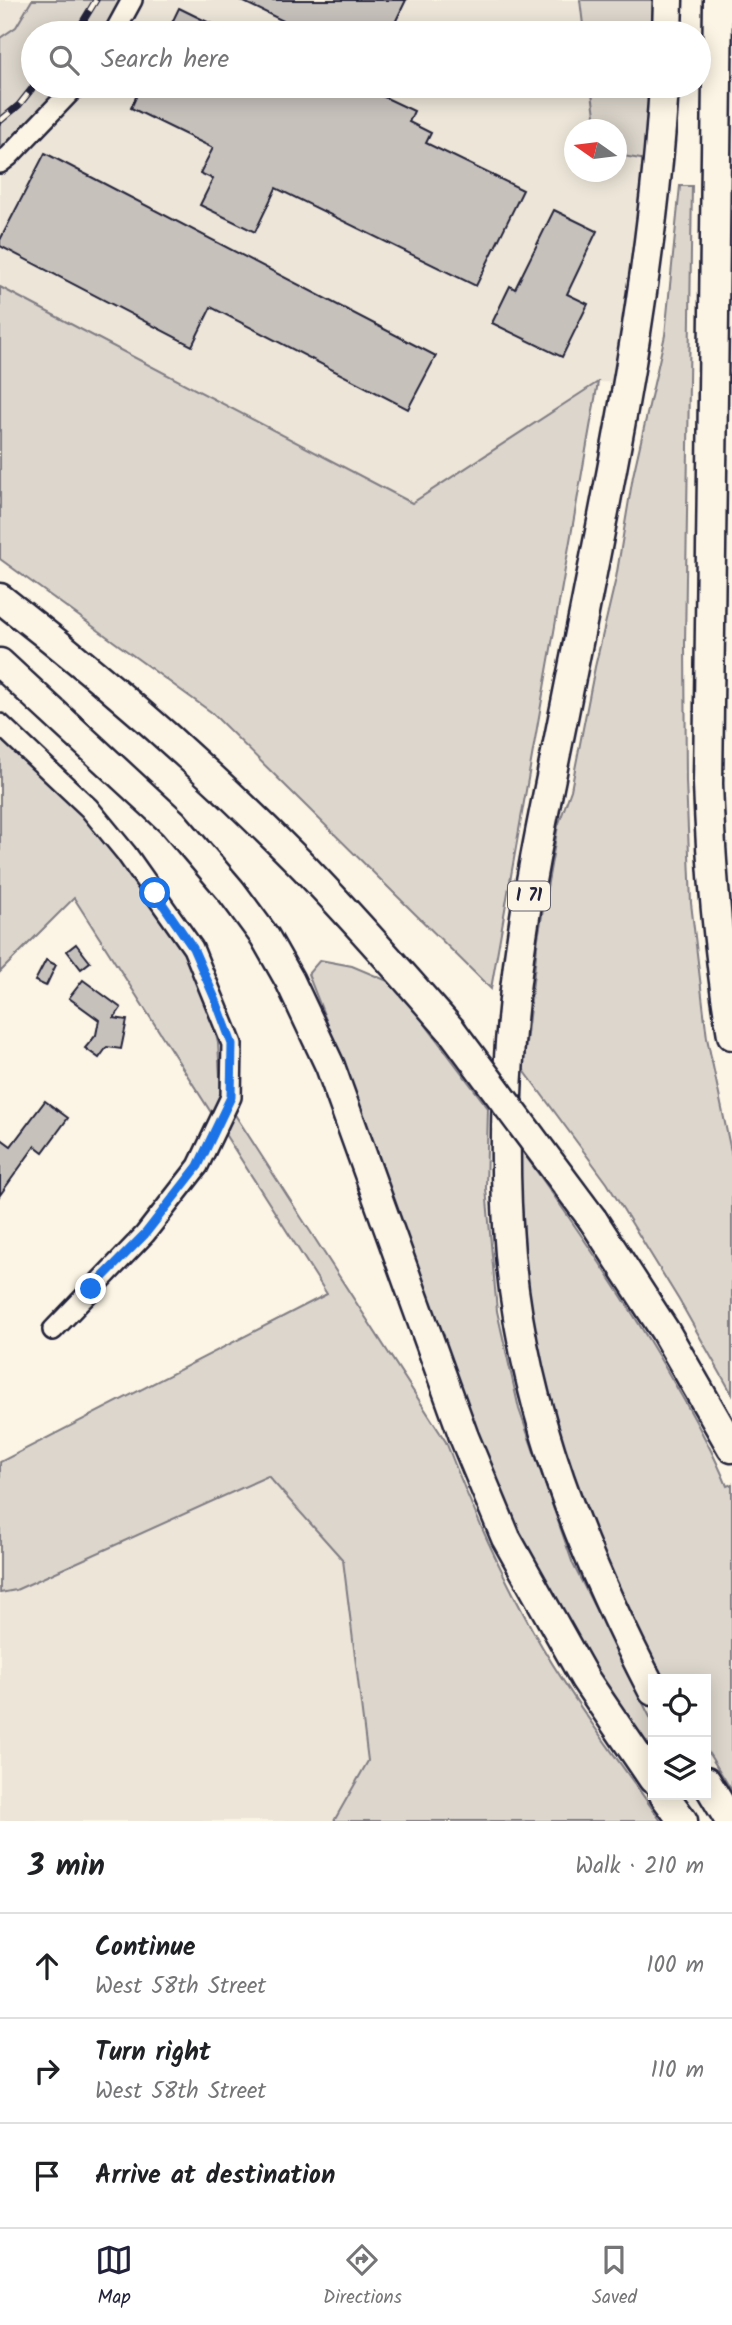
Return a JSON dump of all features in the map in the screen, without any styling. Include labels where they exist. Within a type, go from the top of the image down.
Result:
[{"type":"highway","points":[[667,21],[668,0]]},
{"type":"highway","points":[[718,0],[708,784],[718,928],[732,1035]]},
{"type":"highway","name":"I 71","points":[[648,1680],[584,1548],[557,1476],[541,1421],[526,1354],[510,1256],[507,1132],[514,1001],[523,927],[633,357],[658,162],[663,98]]},
{"type":"highway","points":[[0,598],[147,717],[230,793],[310,873],[452,1031],[593,1220],[665,1331],[732,1448]]},
{"type":"highway","points":[[0,663],[173,823],[231,891],[265,937],[290,981],[330,1066],[464,1437],[506,1538],[585,1679],[648,1772]]},
{"type":"highway","points":[[711,1789],[730,1821]]},
{"type":"highway","points":[[668,1800],[683,1821]]},
{"type":"street","points":[[121,21],[132,0]]},
{"type":"street","points":[[0,163],[65,98]]},
{"type":"street","points":[[0,724],[89,808],[126,853],[193,948],[232,1044],[231,1097],[198,1166],[145,1234],[53,1330]]},
{"type":"shaded area","points":[[0,0],[580,0],[583,21],[21,21],[21,98],[593,98],[596,119],[564,119],[564,182],[627,182],[627,157],[658,162],[628,383],[598,382],[412,503],[0,287]]},
{"type":"shaded area","points":[[32,0],[132,0],[121,21],[21,21],[21,98],[64,98],[0,163],[0,38],[16,27]]},
{"type":"shaded area","points":[[580,0],[668,0],[667,21],[583,21]]},
{"type":"shaded area","points":[[593,98],[663,98],[658,162],[627,157],[627,119],[596,119]]},
{"type":"shaded area","points":[[680,186],[692,186],[685,644],[686,781],[691,903],[707,1038],[732,1156],[732,1394],[679,1300],[607,1183],[523,1069],[538,938],[558,826],[571,790],[616,578],[633,476],[665,335]]},
{"type":"shaded area","points":[[0,287],[412,503],[598,382],[491,989],[211,712],[0,559]]},
{"type":"shaded area","points":[[0,739],[99,831],[177,939],[195,971],[210,1010],[218,1043],[221,1093],[446,1442],[486,1538],[547,1656],[661,1821],[334,1821],[368,1761],[343,1560],[268,1476],[16,1590],[0,1593],[0,1462],[327,1294],[74,898],[0,972]]},
{"type":"shaded area","points":[[320,960],[352,966],[395,984],[488,1108],[486,1188],[497,1311],[519,1409],[573,1564],[648,1713],[648,1752],[563,1621],[497,1495],[434,1329],[366,1122],[308,974]]},
{"type":"shaded area","points":[[520,1148],[637,1321],[695,1419],[727,1486],[732,1484],[732,1791],[711,1757],[711,1674],[661,1674],[619,1590],[579,1496],[549,1399],[538,1350],[530,1301]]},
{"type":"shaded area","points":[[268,1476],[343,1560],[368,1761],[334,1821],[0,1821],[0,1593],[16,1590]]},
{"type":"building","points":[[240,0],[406,0],[396,21],[283,21]]},
{"type":"building","points":[[179,8],[206,21],[173,21]]},
{"type":"building","points":[[136,98],[386,98],[414,111],[409,122],[431,133],[426,143],[523,190],[476,286],[276,188],[255,232],[200,205],[213,179],[200,173],[213,148],[131,108]]},
{"type":"building","points":[[45,153],[436,356],[408,409],[211,307],[192,346],[0,246],[0,240]]},
{"type":"building","points":[[554,210],[597,231],[567,294],[588,304],[562,357],[492,323],[510,286],[515,289]]},
{"type":"building","points":[[76,944],[90,962],[81,969],[67,951]]},
{"type":"building","points":[[46,960],[56,965],[46,986],[35,981]]},
{"type":"building","points":[[83,980],[121,1008],[114,1018],[127,1020],[121,1049],[107,1047],[99,1058],[85,1048],[96,1035],[99,1020],[69,998]]},
{"type":"building","points":[[45,1101],[68,1118],[43,1152],[35,1146],[0,1195],[0,1138],[11,1146]]},
{"type":"railway","points":[[83,21],[96,0]]},
{"type":"railway","points":[[0,121],[25,98]]},
{"type":"route","points":[[91,1289],[145,1234],[198,1166],[231,1097],[232,1044],[216,1001],[193,948],[155,893]]}]
